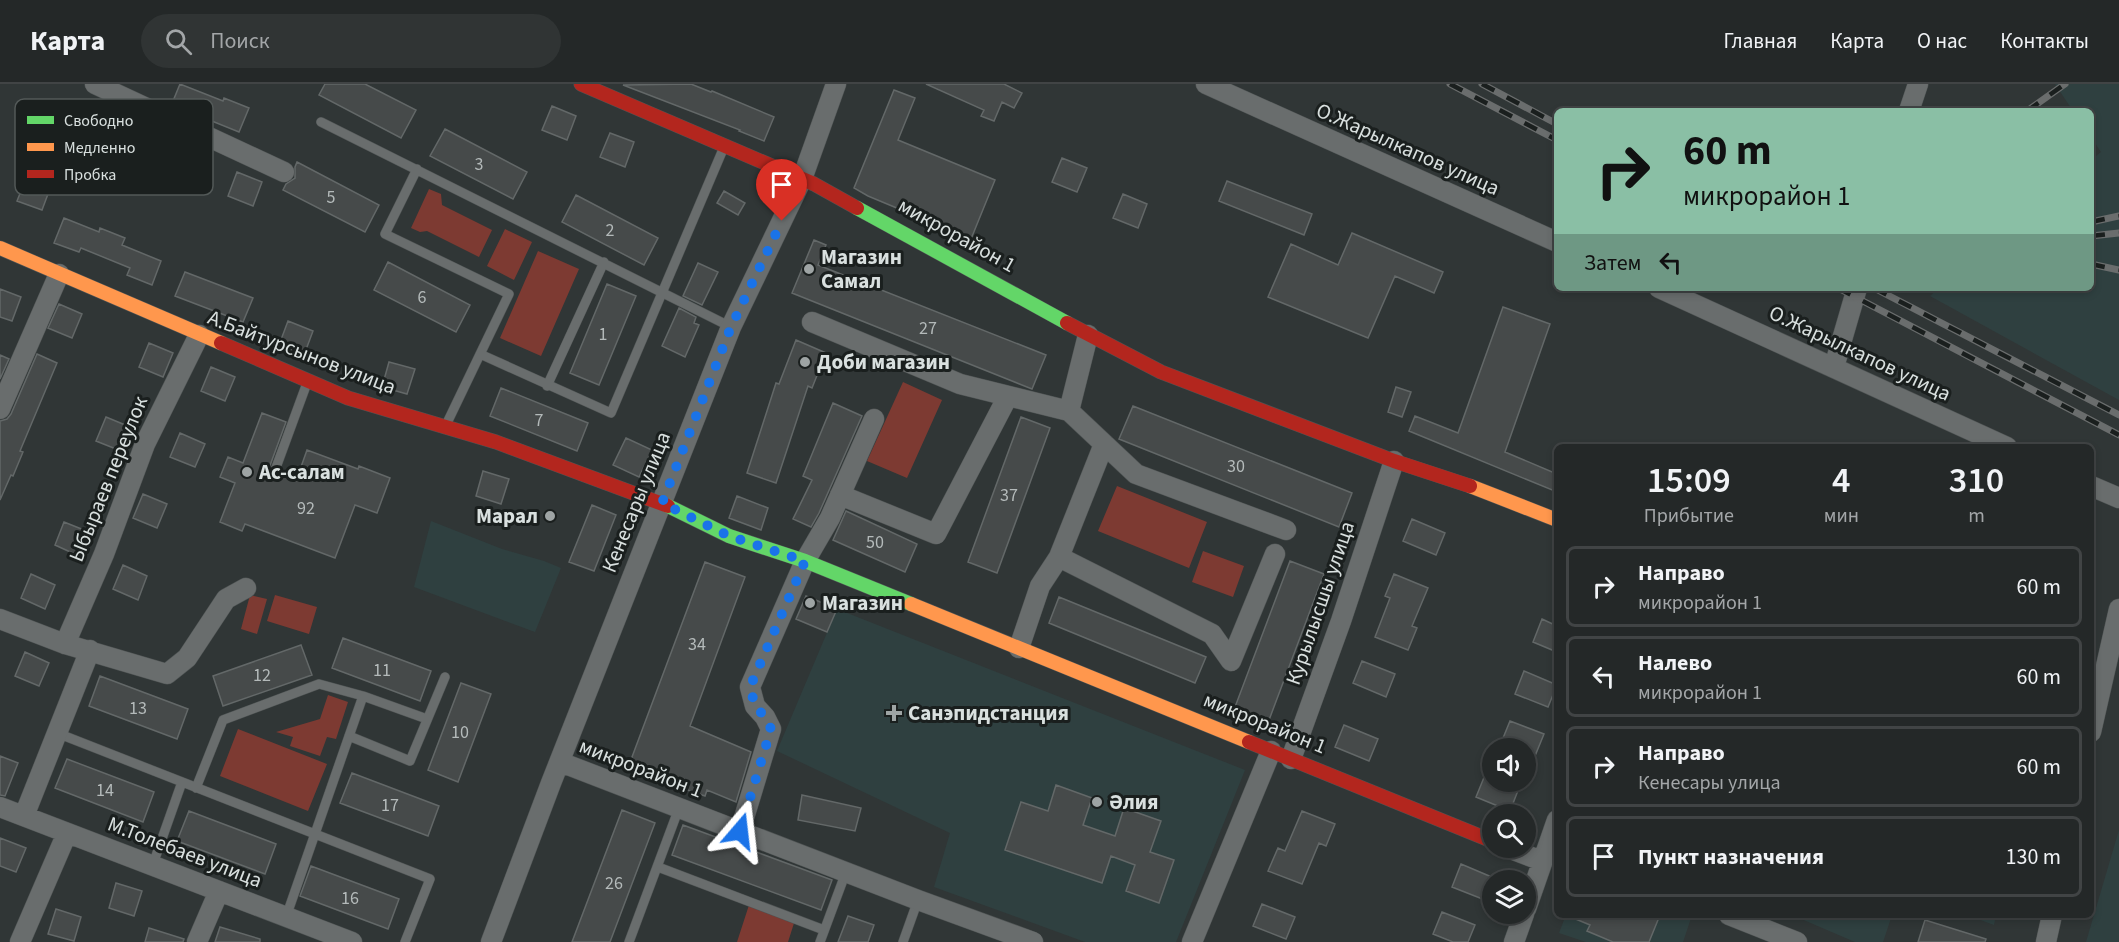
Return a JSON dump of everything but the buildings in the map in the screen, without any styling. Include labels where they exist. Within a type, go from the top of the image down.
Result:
[{"type":"street","points":[[95,84],[127,99]]},
{"type":"street","name":"микрорайон 1","points":[[582,84],[802,179],[1088,335],[1161,372],[1394,461],[1490,492],[1554,519]]},
{"type":"street","name":"Кенесары улица","points":[[492,941],[731,327],[802,179],[836,84]]},
{"type":"street","name":"О.Жарылкапов улица","points":[[1206,84],[1554,241]]},
{"type":"street","points":[[1911,108],[1918,84]]},
{"type":"street","points":[[213,139],[284,172]]},
{"type":"street","name":"А.Байтурсынов улица","points":[[0,248],[348,398],[496,442],[662,503]]},
{"type":"street","points":[[0,409],[59,274]]},
{"type":"street","name":"О.Жарылкапов улица","points":[[1666,291],[2001,444]]},
{"type":"street","points":[[1834,367],[1856,291]]},
{"type":"street","points":[[812,322],[960,384],[1069,411],[1136,474],[1286,530]]},
{"type":"street","name":"Ыбыраев переулок","points":[[65,644],[104,554],[145,444],[199,335]]},
{"type":"street","points":[[1069,411],[1088,335]]},
{"type":"street","points":[[840,495],[936,534],[1008,396]]},
{"type":"street","points":[[740,831],[771,729],[765,717],[755,706],[750,687],[805,561],[830,518],[874,419]]},
{"type":"street","points":[[1019,648],[1040,586],[1059,557],[1104,444]]},
{"type":"street","name":"Курылысшы улица","points":[[1290,759],[1341,621],[1394,461]]},
{"type":"street","points":[[2094,487],[2119,498]]},
{"type":"street","name":"микрорайон 1","points":[[662,503],[729,536],[805,561],[1482,837]]},
{"type":"street","points":[[1059,557],[1212,634],[1231,661],[1275,554]]},
{"type":"street","points":[[0,619],[65,644],[167,674],[187,658],[226,599],[246,588]]},
{"type":"street","points":[[2094,719],[2119,609]]},
{"type":"street","points":[[24,816],[90,650]]},
{"type":"street","points":[[1192,942],[1271,751]]},
{"type":"street","name":"микрорайон 1","points":[[560,762],[1033,942]]},
{"type":"street","name":"М.Толебаев улица","points":[[0,807],[352,942]]},
{"type":"street","points":[[1536,879],[1554,828]]},
{"type":"street","points":[[20,942],[67,833]]},
{"type":"street","points":[[1534,858],[1542,861]]},
{"type":"street","points":[[197,942],[219,891]]},
{"type":"street","points":[[1737,918],[1797,942]]},
{"type":"street","points":[[2046,942],[2051,918]]},
{"type":"street","points":[[1514,942],[1520,924]]},
{"type":"lane","points":[[321,122],[731,327]]},
{"type":"lane","points":[[480,354],[611,413],[725,145]]},
{"type":"lane","points":[[417,169],[385,234],[509,294],[445,427]]},
{"type":"lane","points":[[547,386],[604,262]]},
{"type":"lane","points":[[274,473],[308,380]]},
{"type":"lane","points":[[349,736],[410,761],[445,676]]},
{"type":"lane","points":[[196,788],[223,720],[319,684],[363,696],[427,719]]},
{"type":"lane","points":[[286,917],[363,696]]},
{"type":"lane","points":[[57,733],[430,879],[405,942]]},
{"type":"lane","points":[[152,867],[182,782]]},
{"type":"lane","points":[[629,942],[679,807]]},
{"type":"lane","points":[[658,867],[824,930]]},
{"type":"lane","points":[[820,942],[846,872]]},
{"type":"lane","points":[[903,942],[918,900]]},
{"type":"shaded area","points":[[2055,84],[2119,84],[2119,400],[1930,296],[1936,291],[2094,291],[2094,158],[2101,152],[2094,142],[2094,108],[2071,108]]},
{"type":"shaded area","points":[[429,189],[441,194],[442,205],[492,230],[479,257],[427,231],[420,232],[411,228]]},
{"type":"shaded area","points":[[505,229],[532,242],[514,280],[487,266]]},
{"type":"shaded area","points":[[538,251],[579,269],[541,356],[500,338]]},
{"type":"shaded area","points":[[903,382],[942,400],[907,478],[867,461]]},
{"type":"shaded area","points":[[1117,486],[1207,522],[1189,568],[1098,531]]},
{"type":"shaded area","points":[[431,521],[502,549],[561,568],[535,632],[414,587]]},
{"type":"shaded area","points":[[1203,551],[1244,566],[1233,597],[1192,582]]},
{"type":"shaded area","points":[[250,595],[267,599],[257,634],[241,629]]},
{"type":"shaded area","points":[[275,595],[317,607],[309,634],[267,621]]},
{"type":"shaded area","name":"Әлия","points":[[837,609],[1245,770],[1176,942],[1085,942],[934,887],[950,833],[777,751]]},
{"type":"shaded area","points":[[328,695],[348,702],[336,739],[327,737],[320,756],[290,746],[293,737],[276,732],[320,719]]},
{"type":"shaded area","points":[[238,729],[327,764],[308,811],[220,776]]},
{"type":"shaded area","points":[[2119,830],[2119,942],[2086,942]]},
{"type":"shaded area","points":[[749,905],[795,920],[788,942],[737,942]]},
{"type":"shaded area","points":[[1565,918],[1691,918],[1683,942],[1586,942],[1559,933]]},
{"type":"shaded area","points":[[1799,918],[1891,918],[1883,942],[1855,942]]},
{"type":"shaded area","points":[[1975,918],[1995,918],[1994,925]]},
{"type":"railway","points":[[1450,84],[1554,138]]},
{"type":"railway","points":[[1482,84],[1554,122]]},
{"type":"railway","points":[[2031,108],[2065,84]]},
{"type":"railway","points":[[2094,221],[2119,216]]},
{"type":"railway","points":[[2094,236],[2119,233]]},
{"type":"railway","points":[[2094,265],[2119,270]]},
{"type":"railway","points":[[1844,291],[2119,435]]},
{"type":"railway","points":[[1880,291],[2119,415]]},
{"type":"traffic: fast","points":[[857,208],[1067,323]]},
{"type":"traffic: fast","points":[[668,506],[729,536],[805,561],[911,604]]},
{"type":"traffic: slow","points":[[0,248],[221,343]]},
{"type":"traffic: slow","points":[[1470,486],[1554,519]]},
{"type":"traffic: slow","points":[[911,604],[1249,742]]},
{"type":"traffic: jam","points":[[581,84],[814,184],[857,208]]},
{"type":"traffic: jam","points":[[1067,323],[1161,372],[1394,461],[1470,486]]},
{"type":"traffic: jam","points":[[221,343],[348,398],[496,442],[668,506]]},
{"type":"traffic: jam","points":[[1249,742],[1482,837]]},
{"type":"place","name":"Магазин Самал","points":[[809,269]]},
{"type":"place","name":"Доби магазин","points":[[805,362]]},
{"type":"place","name":"Ас-салам","points":[[247,472]]},
{"type":"place","name":"Марал","points":[[550,516]]},
{"type":"place","name":"Магазин","points":[[810,603]]},
{"type":"place","name":"Санэпидстанция","points":[[894,713]]},
{"type":"place","name":"Әлия","points":[[1097,802]]},
{"type":"route","points":[[740,831],[771,729],[765,717],[755,706],[750,687],[805,561],[729,536],[662,503],[731,327],[782,221]]}]
